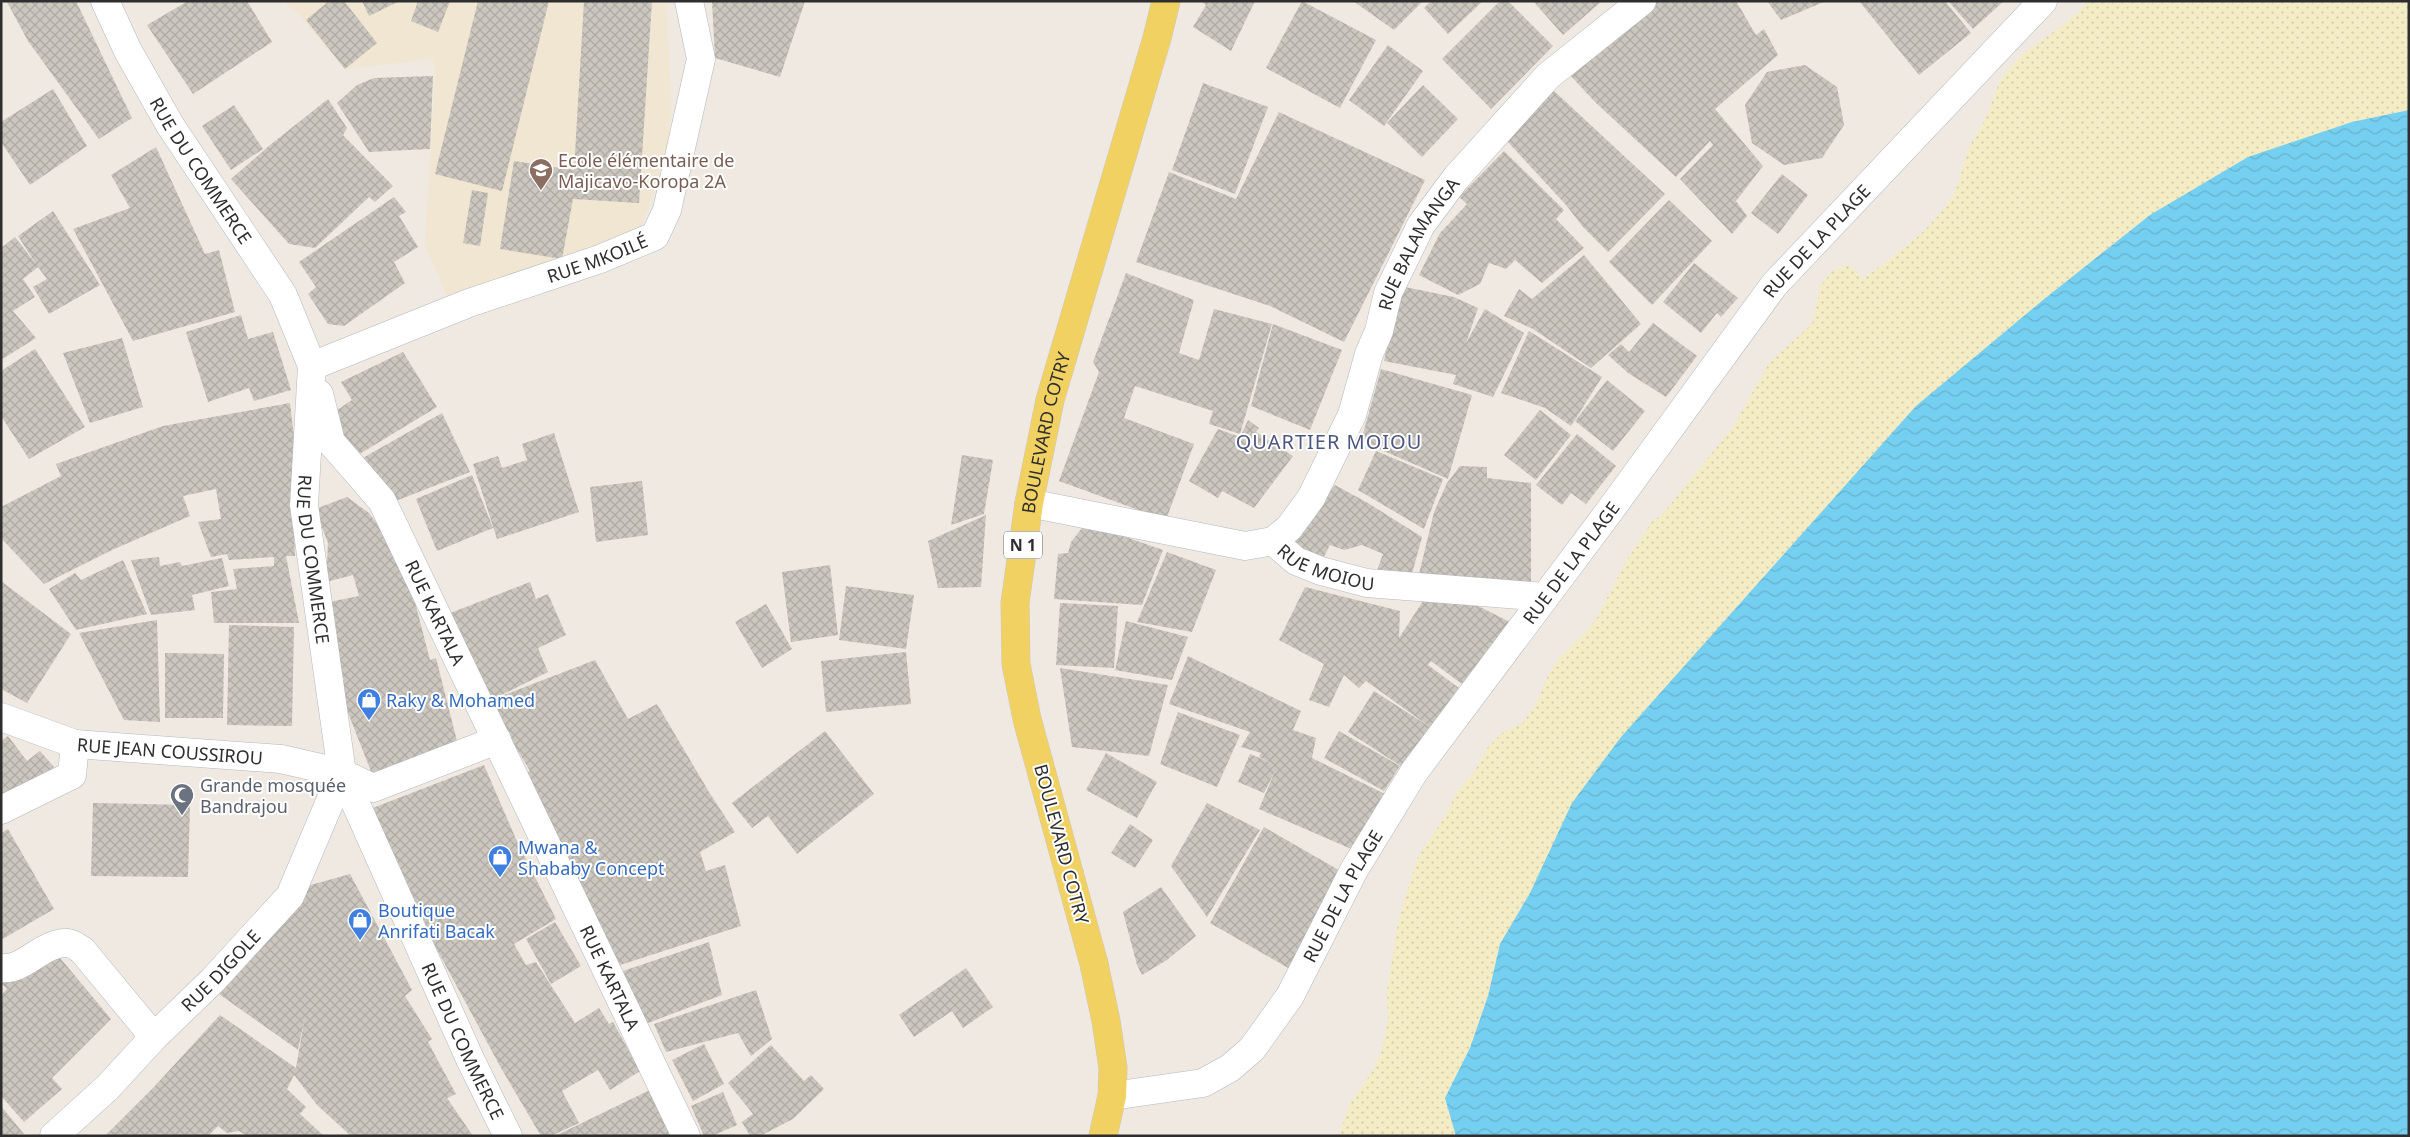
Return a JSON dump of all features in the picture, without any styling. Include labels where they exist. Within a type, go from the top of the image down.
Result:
[{"type":"main road","name":"BOULEVARD COTRY","points":[[1103,1136],[1112,1096],[1113,1068],[1094,964],[1027,719],[1016,664],[1015,603],[1029,503],[1050,400],[1157,38],[1166,1]]},
{"type":"street","name":"RUE DU COMMERCE","points":[[104,1],[128,51],[170,125],[283,296],[312,366],[304,505],[342,773],[470,1059],[508,1136]]},
{"type":"street","name":"RUE MKOILÉ","points":[[312,366],[469,304],[600,259],[655,236],[667,210],[701,60],[689,1]]},
{"type":"street","name":"RUE BALAMANGA","points":[[1273,540],[1289,528],[1311,498],[1332,458],[1352,415],[1369,354],[1379,331],[1388,293],[1421,225],[1456,178],[1548,76],[1642,1]]},
{"type":"street","name":"RUE DE LA PLAGE","points":[[1112,1096],[1203,1083],[1230,1068],[1252,1049],[1290,996],[1354,870],[1414,772],[1774,285],[2043,1]]},
{"type":"street","name":"RUE KARTALA","points":[[312,366],[331,442],[382,501],[686,1136]]},
{"type":"street","name":"RUE MOIOU","points":[[1029,503],[1245,546],[1273,540],[1296,561],[1321,571],[1367,583],[1545,597]]},
{"type":"street","name":"RUE JEAN COUSSIROU","points":[[1,717],[75,744],[280,759],[342,773],[373,788],[496,740]]},
{"type":"street","points":[[1,810],[72,775],[75,744]]},
{"type":"street","name":"RUE DIGOLE","points":[[62,1134],[154,1038],[214,980],[290,896],[342,773]]},
{"type":"street","points":[[1,968],[10,969],[54,945],[68,943],[82,950],[154,1038]]},
{"type":"shaded area","name":"Ecole élémentaire de Majicavo-Koropa 2A","points":[[283,1],[667,1],[671,116],[668,146],[640,232],[450,302],[425,246],[435,75],[433,59],[344,69],[298,14]]},
{"type":"sand","points":[[2089,1],[2409,1],[2409,110],[2352,122],[2150,215],[2043,300],[1916,407],[1621,737],[1500,944],[1488,996],[1470,1048],[1445,1098],[1456,1136],[1338,1136],[1351,1102],[1374,1069],[1382,1050],[1388,1019],[1387,991],[1398,922],[1417,859],[1448,811],[1456,793],[1474,772],[1488,747],[1502,733],[1522,724],[1537,702],[1548,675],[1558,659],[1585,633],[1597,618],[1626,561],[1653,520],[1661,516],[1733,427],[1769,363],[1812,324],[1821,285],[1832,271],[1849,265],[1863,279],[1903,249],[1928,227],[1939,215],[1957,187],[1970,147],[1987,115],[2004,75],[2022,56],[2080,11]]},
{"type":"water","points":[[2409,110],[2409,1136],[1456,1136],[1445,1098],[1470,1048],[1488,996],[1500,944],[1530,893],[1572,803],[1621,737],[1916,406],[2043,300],[2150,215],[2248,157],[2352,122]]},
{"type":"building","points":[[76,1],[132,118],[99,139],[28,41],[7,2]]},
{"type":"building","points":[[188,1],[247,1],[272,42],[193,94],[147,25]]},
{"type":"building","points":[[329,1],[344,1],[377,43],[345,69],[306,20]]},
{"type":"building","points":[[362,1],[400,1],[369,16]]},
{"type":"building","points":[[418,1],[450,1],[438,32],[411,21]]},
{"type":"building","points":[[478,1],[549,1],[502,191],[435,174]]},
{"type":"building","points":[[584,1],[652,1],[639,203],[573,199],[562,259],[500,249],[514,161],[574,170]]},
{"type":"building","points":[[712,1],[805,1],[780,77],[715,58]]},
{"type":"building","points":[[1201,1],[1255,1],[1231,51],[1193,27],[1206,5]]},
{"type":"building","points":[[1302,1],[1376,40],[1340,108],[1266,68]]},
{"type":"building","points":[[1353,1],[1423,1],[1394,30]]},
{"type":"building","points":[[1431,1],[1483,1],[1448,34],[1424,8]]},
{"type":"building","points":[[1500,1],[1508,1],[1553,46],[1491,109],[1442,59]]},
{"type":"building","points":[[1533,1],[1602,1],[1563,35]]},
{"type":"building","points":[[1658,1],[1736,1],[1756,35],[1764,29],[1778,55],[1715,109],[1763,166],[1736,201],[1747,216],[1732,234],[1680,179],[1713,145],[1710,141],[1676,177],[1595,102],[1569,74]]},
{"type":"building","points":[[1767,1],[1826,1],[1781,20]]},
{"type":"building","points":[[1859,1],[1945,1],[1971,33],[1919,75]]},
{"type":"building","points":[[1948,1],[2004,1],[1973,29]]},
{"type":"building","points":[[1388,45],[1423,71],[1384,126],[1349,100]]},
{"type":"building","points":[[1805,65],[1837,87],[1844,125],[1822,158],[1784,165],[1752,143],[1745,105],[1767,72]]},
{"type":"building","points":[[433,76],[430,149],[369,152],[337,103],[357,85],[374,78]]},
{"type":"building","points":[[1203,83],[1268,107],[1235,194],[1172,170]]},
{"type":"building","points":[[1423,85],[1458,119],[1422,157],[1387,123]]},
{"type":"building","points":[[53,89],[87,146],[30,185],[1,142],[1,122]]},
{"type":"building","points":[[1553,90],[1665,194],[1608,252],[1583,227],[1566,205],[1507,141]]},
{"type":"building","points":[[328,99],[347,128],[343,135],[393,186],[375,202],[369,197],[315,248],[289,244],[231,179]]},
{"type":"building","points":[[234,105],[263,149],[231,170],[202,126]]},
{"type":"building","points":[[1279,112],[1425,180],[1344,342],[1270,306],[1136,262],[1169,172],[1236,199]]},
{"type":"building","points":[[156,147],[205,254],[219,250],[235,312],[133,341],[73,229],[130,208],[111,175]]},
{"type":"building","points":[[1504,151],[1564,210],[1556,219],[1584,248],[1542,283],[1515,260],[1506,269],[1489,263],[1480,284],[1458,295],[1419,275],[1440,233],[1467,204],[1459,197]]},
{"type":"building","points":[[1782,174],[1808,195],[1778,234],[1751,213]]},
{"type":"building","points":[[472,190],[488,193],[480,246],[463,243]]},
{"type":"building","points":[[394,197],[406,212],[399,216],[418,247],[394,262],[405,283],[344,326],[328,324],[308,294],[316,287],[299,262]]},
{"type":"building","points":[[1669,200],[1712,241],[1652,305],[1609,262]]},
{"type":"building","points":[[53,211],[100,285],[49,314],[33,287],[47,279],[38,267],[23,279],[35,297],[13,311],[36,338],[1,360],[1,248],[15,237],[36,264],[18,236]]},
{"type":"building","points":[[1584,255],[1641,324],[1591,368],[1533,329],[1504,316],[1519,289],[1532,299]]},
{"type":"building","points":[[1694,263],[1738,298],[1721,317],[1717,313],[1701,333],[1663,302]]},
{"type":"building","points":[[1126,273],[1194,300],[1179,353],[1199,360],[1214,309],[1272,324],[1240,434],[1209,424],[1213,411],[1135,386],[1124,418],[1194,444],[1166,520],[1059,481],[1099,372],[1093,362]]},
{"type":"building","points":[[1400,286],[1454,297],[1478,308],[1466,343],[1485,309],[1524,333],[1493,397],[1453,384],[1456,375],[1384,361]]},
{"type":"building","points":[[241,315],[248,339],[273,332],[291,390],[254,401],[249,388],[208,402],[186,332]]},
{"type":"building","points":[[1653,323],[1697,356],[1666,397],[1628,373],[1608,355],[1621,344],[1629,352]]},
{"type":"building","points":[[1273,324],[1342,350],[1310,430],[1251,406]]},
{"type":"building","points":[[1529,331],[1602,377],[1571,426],[1545,408],[1501,393]]},
{"type":"building","points":[[122,338],[143,407],[90,423],[63,353]]},
{"type":"building","points":[[35,349],[85,427],[29,459],[1,416],[1,371]]},
{"type":"building","points":[[403,352],[437,407],[358,455],[327,417],[352,400],[341,382]]},
{"type":"building","points":[[1381,369],[1472,395],[1448,479],[1361,441]]},
{"type":"building","points":[[1607,380],[1645,411],[1613,451],[1575,421]]},
{"type":"building","points":[[290,403],[298,471],[292,472],[295,556],[286,556],[299,623],[214,623],[211,592],[237,589],[233,569],[274,566],[274,557],[229,560],[227,554],[211,557],[198,522],[221,519],[216,489],[183,496],[190,516],[112,550],[44,584],[1,538],[1,507],[61,476],[56,464],[163,426]]},
{"type":"building","points":[[1540,410],[1571,435],[1536,480],[1504,455]]},
{"type":"building","points":[[442,413],[470,472],[393,502],[361,459]]},
{"type":"building","points":[[1248,420],[1259,428],[1256,432],[1293,456],[1254,508],[1222,491],[1218,498],[1189,481],[1218,429],[1240,437]]},
{"type":"building","points":[[554,433],[579,512],[497,539],[473,464],[498,456],[502,468],[527,460],[522,444]]},
{"type":"building","points":[[1577,434],[1616,466],[1586,504],[1571,493],[1562,505],[1536,485]]},
{"type":"building","points":[[1376,451],[1443,479],[1424,529],[1358,490]]},
{"type":"building","points":[[962,455],[993,460],[984,514],[951,525]]},
{"type":"building","points":[[1460,466],[1487,467],[1487,478],[1531,483],[1531,585],[1418,578],[1434,512],[1447,483]]},
{"type":"building","points":[[472,475],[493,528],[437,551],[416,499]]},
{"type":"building","points":[[642,481],[648,535],[596,542],[590,487]]},
{"type":"building","points":[[1335,485],[1422,537],[1410,581],[1376,573],[1383,554],[1362,545],[1344,550],[1330,545],[1318,568],[1285,549]]},
{"type":"building","points":[[347,497],[369,513],[404,560],[430,660],[436,658],[458,745],[372,774],[336,682],[344,680],[324,603],[359,596],[353,575],[326,582],[328,543],[315,509]]},
{"type":"building","points":[[986,515],[981,587],[938,588],[928,541]]},
{"type":"building","points":[[1082,528],[1123,536],[1163,550],[1142,605],[1054,599],[1058,554],[1068,553],[1071,542]]},
{"type":"building","points":[[1167,552],[1216,570],[1192,632],[1137,622]]},
{"type":"building","points":[[159,557],[160,566],[180,562],[182,566],[222,558],[229,586],[192,595],[195,610],[151,615],[131,560]]},
{"type":"building","points":[[123,560],[147,614],[76,630],[49,589],[75,573],[81,580]]},
{"type":"building","points":[[830,565],[838,635],[791,642],[782,572]]},
{"type":"building","points":[[1,581],[71,634],[27,703],[1,689]]},
{"type":"building","points":[[530,582],[536,599],[548,594],[566,635],[538,648],[548,672],[491,700],[595,660],[628,719],[657,704],[735,832],[700,852],[706,871],[725,865],[741,926],[614,967],[566,852],[523,775],[530,771],[488,701],[448,614]]},
{"type":"building","points":[[846,586],[914,595],[906,649],[839,640]]},
{"type":"building","points":[[1305,587],[1400,611],[1399,638],[1423,601],[1478,606],[1510,622],[1462,684],[1431,661],[1428,665],[1459,688],[1430,727],[1366,681],[1359,688],[1344,675],[1329,707],[1309,700],[1324,664],[1279,640]]},
{"type":"building","points":[[1060,603],[1118,606],[1114,668],[1056,665]]},
{"type":"building","points":[[766,604],[792,649],[762,668],[735,622]]},
{"type":"building","points":[[157,620],[160,722],[124,720],[79,633]]},
{"type":"building","points":[[1126,621],[1188,637],[1172,680],[1115,670]]},
{"type":"building","points":[[229,625],[294,627],[292,726],[227,725]]},
{"type":"building","points":[[906,652],[911,704],[826,712],[821,661]]},
{"type":"building","points":[[165,653],[224,654],[223,718],[165,718]]},
{"type":"building","points":[[1188,656],[1301,711],[1293,730],[1316,738],[1312,758],[1387,795],[1356,851],[1259,809],[1275,771],[1264,793],[1238,782],[1250,754],[1269,762],[1259,757],[1261,753],[1241,747],[1250,732],[1169,704]]},
{"type":"building","points":[[1060,668],[1168,685],[1149,756],[1072,747]]},
{"type":"building","points":[[1374,691],[1430,727],[1404,768],[1348,732]]},
{"type":"building","points":[[1178,712],[1240,735],[1217,787],[1160,764]]},
{"type":"building","points":[[825,731],[874,794],[797,854],[768,816],[752,828],[732,803]]},
{"type":"building","points":[[1339,731],[1400,766],[1384,791],[1324,758]]},
{"type":"building","points":[[8,736],[27,761],[40,751],[54,767],[4,802],[1,797],[1,741]]},
{"type":"building","points":[[1106,753],[1157,782],[1137,818],[1086,790]]},
{"type":"building","points":[[484,765],[516,839],[556,919],[514,944],[526,965],[536,962],[575,1023],[599,1008],[609,1024],[613,1022],[640,1071],[610,1090],[598,1070],[562,1091],[579,1123],[551,1136],[541,1136],[501,1068],[414,907],[370,809]]},
{"type":"building","points":[[93,803],[190,805],[188,877],[91,876]]},
{"type":"building","points":[[1207,803],[1260,830],[1207,917],[1171,866]]},
{"type":"building","points":[[1130,824],[1153,840],[1135,868],[1111,853]]},
{"type":"building","points":[[1264,827],[1344,873],[1290,969],[1210,923]]},
{"type":"building","points":[[8,829],[54,909],[1,940],[1,833]]},
{"type":"building","points":[[350,874],[412,990],[405,996],[432,1039],[428,1042],[456,1094],[447,1098],[473,1136],[351,1136],[317,1105],[294,1075],[287,1089],[306,1107],[300,1114],[324,1136],[247,1136],[239,1131],[227,1133],[218,1126],[210,1134],[212,1136],[105,1136],[154,1087],[220,1015],[296,1068],[305,1016],[298,1050],[219,994],[300,888]]},
{"type":"building","points":[[1161,887],[1196,936],[1167,960],[1142,975],[1137,965],[1123,912]]},
{"type":"building","points":[[555,922],[581,966],[551,984],[526,939]]},
{"type":"building","points":[[46,941],[111,1019],[52,1078],[62,1089],[24,1122],[1,1096],[1,995],[7,989],[1,983],[1,978]]},
{"type":"building","points":[[709,942],[722,995],[640,1026],[617,973]]},
{"type":"building","points":[[966,968],[993,1007],[963,1028],[952,1011],[914,1037],[899,1015]]},
{"type":"building","points":[[756,990],[772,1039],[751,1056],[738,1033],[666,1052],[654,1024]]},
{"type":"building","points":[[704,1044],[724,1084],[693,1101],[672,1060]]},
{"type":"building","points":[[771,1045],[804,1081],[811,1075],[824,1089],[793,1119],[760,1136],[750,1136],[742,1122],[753,1114],[728,1083]]},
{"type":"building","points":[[654,1088],[673,1136],[555,1136]]},
{"type":"building","points":[[723,1092],[737,1125],[712,1136],[704,1136],[691,1106]]},
{"type":"building","points":[[1,1106],[24,1134],[1,1136]]},
{"type":"place","name":"Ecole élémentaire de Majicavo-Koropa 2A","points":[[541,191]]},
{"type":"place","name":"Raky & Mohamed","points":[[369,721]]},
{"type":"place","name":"Grande mosquée Bandrajou","points":[[182,816]]},
{"type":"place","name":"Mwana & Shababy Concept","points":[[500,878]]},
{"type":"place","name":"Boutique Anrifati Bacak","points":[[360,941]]},
{"type":"district","name":"QUARTIER MOIOU","points":[[1329,441]]}]
